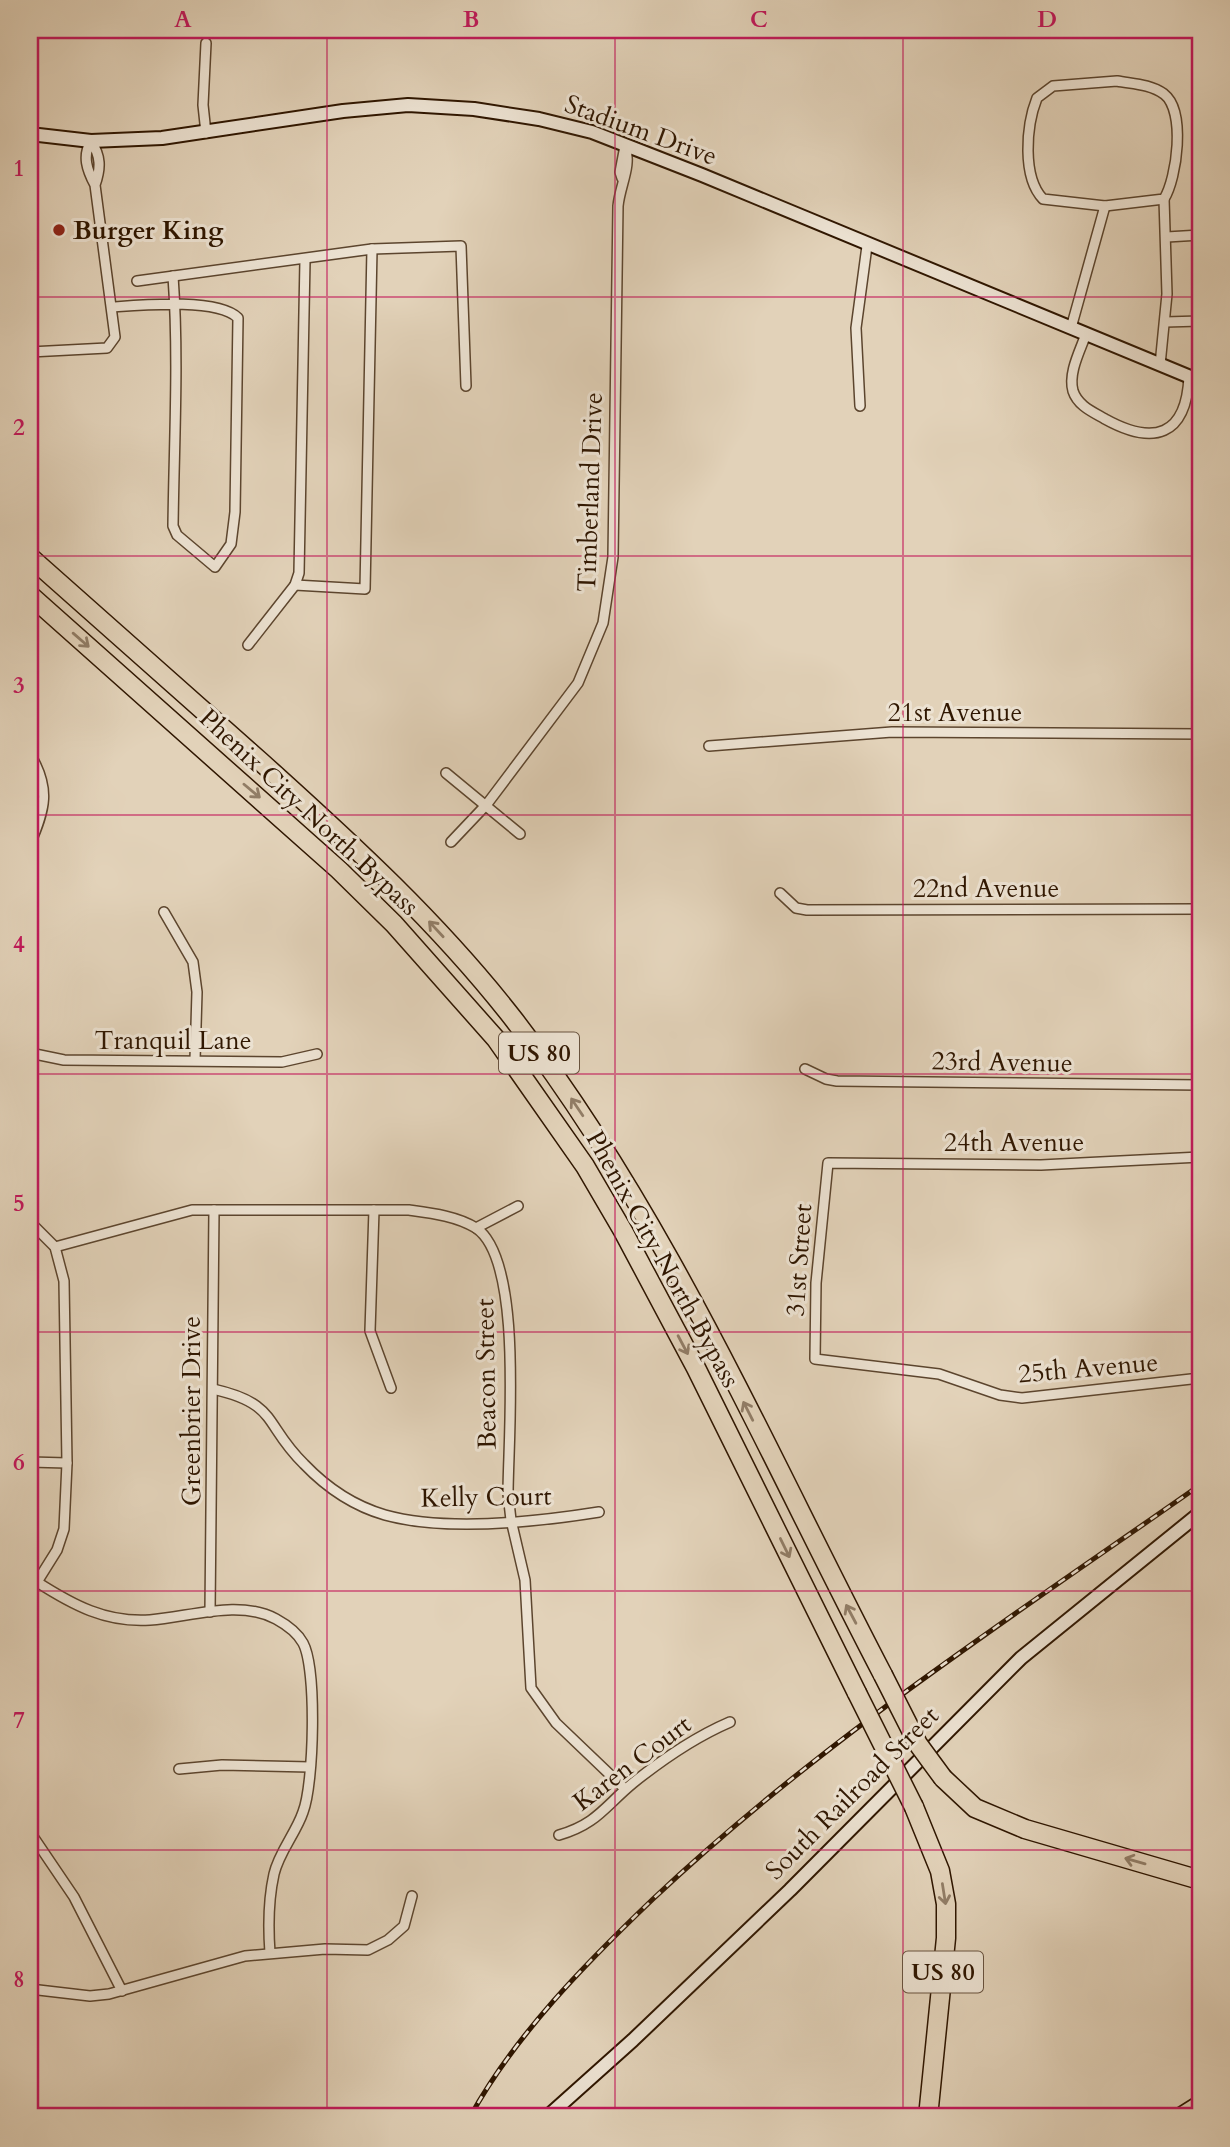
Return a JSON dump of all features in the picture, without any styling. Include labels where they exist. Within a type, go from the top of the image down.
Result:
[{"type":"highway","name":"Phenix City North Bypass","points":[[30,557],[368,860],[443,937],[513,1018],[607,1150],[662,1243],[918,1744],[943,1778],[975,1808],[1025,1829],[1200,1880]]},
{"type":"highway","name":"Phenix City North Bypass","points":[[30,595],[340,870],[403,933],[496,1039],[585,1166],[623,1231],[702,1380],[925,1828],[940,1871],[946,1904],[946,1938],[928,2117]]},
{"type":"highway","points":[[1181,2117],[1200,2105]]},
{"type":"street","points":[[206,43],[203,105],[206,133]]},
{"type":"street","points":[[1160,365],[1165,322],[1167,237],[1164,199],[1173,179],[1177,147],[1175,115],[1167,96],[1149,86],[1117,82],[1053,86],[1037,98],[1033,108],[1029,173],[1036,192],[1053,203],[1105,206],[1164,199]]},
{"type":"street","name":"Stadium Drive","points":[[30,134],[91,141],[206,133],[330,113],[408,105],[474,109],[539,119],[592,132],[1195,379]]},
{"type":"street","points":[[30,352],[107,348],[115,337],[113,307],[94,185],[100,171],[99,152],[91,141]]},
{"type":"street","name":"Timberland Drive","points":[[451,842],[487,804],[578,683],[603,623],[612,557],[618,206],[629,155],[625,146]]},
{"type":"street","points":[[1071,327],[1105,206]]},
{"type":"street","points":[[1167,237],[1200,235]]},
{"type":"street","points":[[137,281],[372,249],[461,246],[466,386]]},
{"type":"street","points":[[860,406],[856,328],[867,246]]},
{"type":"street","points":[[295,585],[365,589],[372,249]]},
{"type":"street","points":[[248,645],[295,585],[302,530],[305,260]]},
{"type":"street","points":[[113,307],[175,305],[231,311],[238,318],[235,512],[231,544],[215,567],[177,536],[173,526],[175,305],[173,276]]},
{"type":"street","points":[[1165,322],[1200,321]]},
{"type":"street","points":[[1086,334],[1073,370],[1074,392],[1088,410],[1117,426],[1149,435],[1170,427],[1185,410],[1195,379]]},
{"type":"street","name":"21st Avenue","points":[[709,746],[892,732],[1200,734]]},
{"type":"street","points":[[30,754],[41,776],[46,797],[30,845]]},
{"type":"street","points":[[446,773],[487,804],[520,834]]},
{"type":"street","name":"22nd Avenue","points":[[779,893],[796,908],[807,910],[1200,909]]},
{"type":"street","points":[[164,912],[193,962],[197,992],[195,1060]]},
{"type":"street","name":"Tranquil Lane","points":[[30,1053],[64,1060],[282,1062],[317,1054]]},
{"type":"street","name":"23rd Avenue","points":[[805,1069],[837,1081],[1200,1085]]},
{"type":"street","name":"24th Avenue","points":[[828,1163],[1041,1165],[1200,1157]]},
{"type":"street","name":"31st Street","points":[[816,1359],[816,1283],[828,1163]]},
{"type":"street","points":[[55,1247],[171,1214],[214,1210],[374,1210],[438,1214],[476,1228],[517,1206]]},
{"type":"street","name":"Greenbrier Drive","points":[[210,1612],[214,1210]]},
{"type":"street","points":[[374,1210],[370,1331],[391,1388]]},
{"type":"street","points":[[30,1222],[55,1247],[64,1281],[64,1422],[67,1463],[64,1529],[57,1550],[34,1585],[102,1616],[149,1620],[210,1612],[245,1611],[277,1619],[289,1626],[303,1643],[310,1666],[310,1768],[304,1811],[275,1870],[269,1902],[270,1953]]},
{"type":"street","name":"Beacon Street","points":[[476,1228],[496,1254],[506,1286],[511,1520],[525,1580],[531,1688],[556,1723],[625,1789]]},
{"type":"street","name":"25th Avenue","points":[[816,1359],[939,1374],[1000,1395],[1022,1398],[1200,1378]]},
{"type":"street","name":"Kelly Court","points":[[213,1389],[257,1403],[302,1463],[326,1485],[354,1502],[385,1514],[417,1521],[511,1520],[599,1512]]},
{"type":"street","points":[[30,1462],[67,1463]]},
{"type":"street","name":"South Railroad Street","points":[[547,2117],[633,2040],[790,1889],[1021,1658],[1200,1513]]},
{"type":"street","name":"Karen Court","points":[[559,1835],[583,1828],[601,1815],[625,1789],[678,1750],[730,1722]]},
{"type":"street","points":[[179,1769],[222,1765],[310,1768]]},
{"type":"street","points":[[30,1832],[74,1897],[122,1991]]},
{"type":"street","points":[[30,1989],[90,1996],[122,1991],[235,1959],[270,1953],[368,1950],[388,1940],[404,1926],[412,1896]]},
{"type":"railway","points":[[470,2117],[508,2057],[577,1975],[653,1899],[716,1842],[782,1786],[919,1682],[1200,1485]]},
{"type":"place","name":"Burger King","points":[[59,230]]}]
